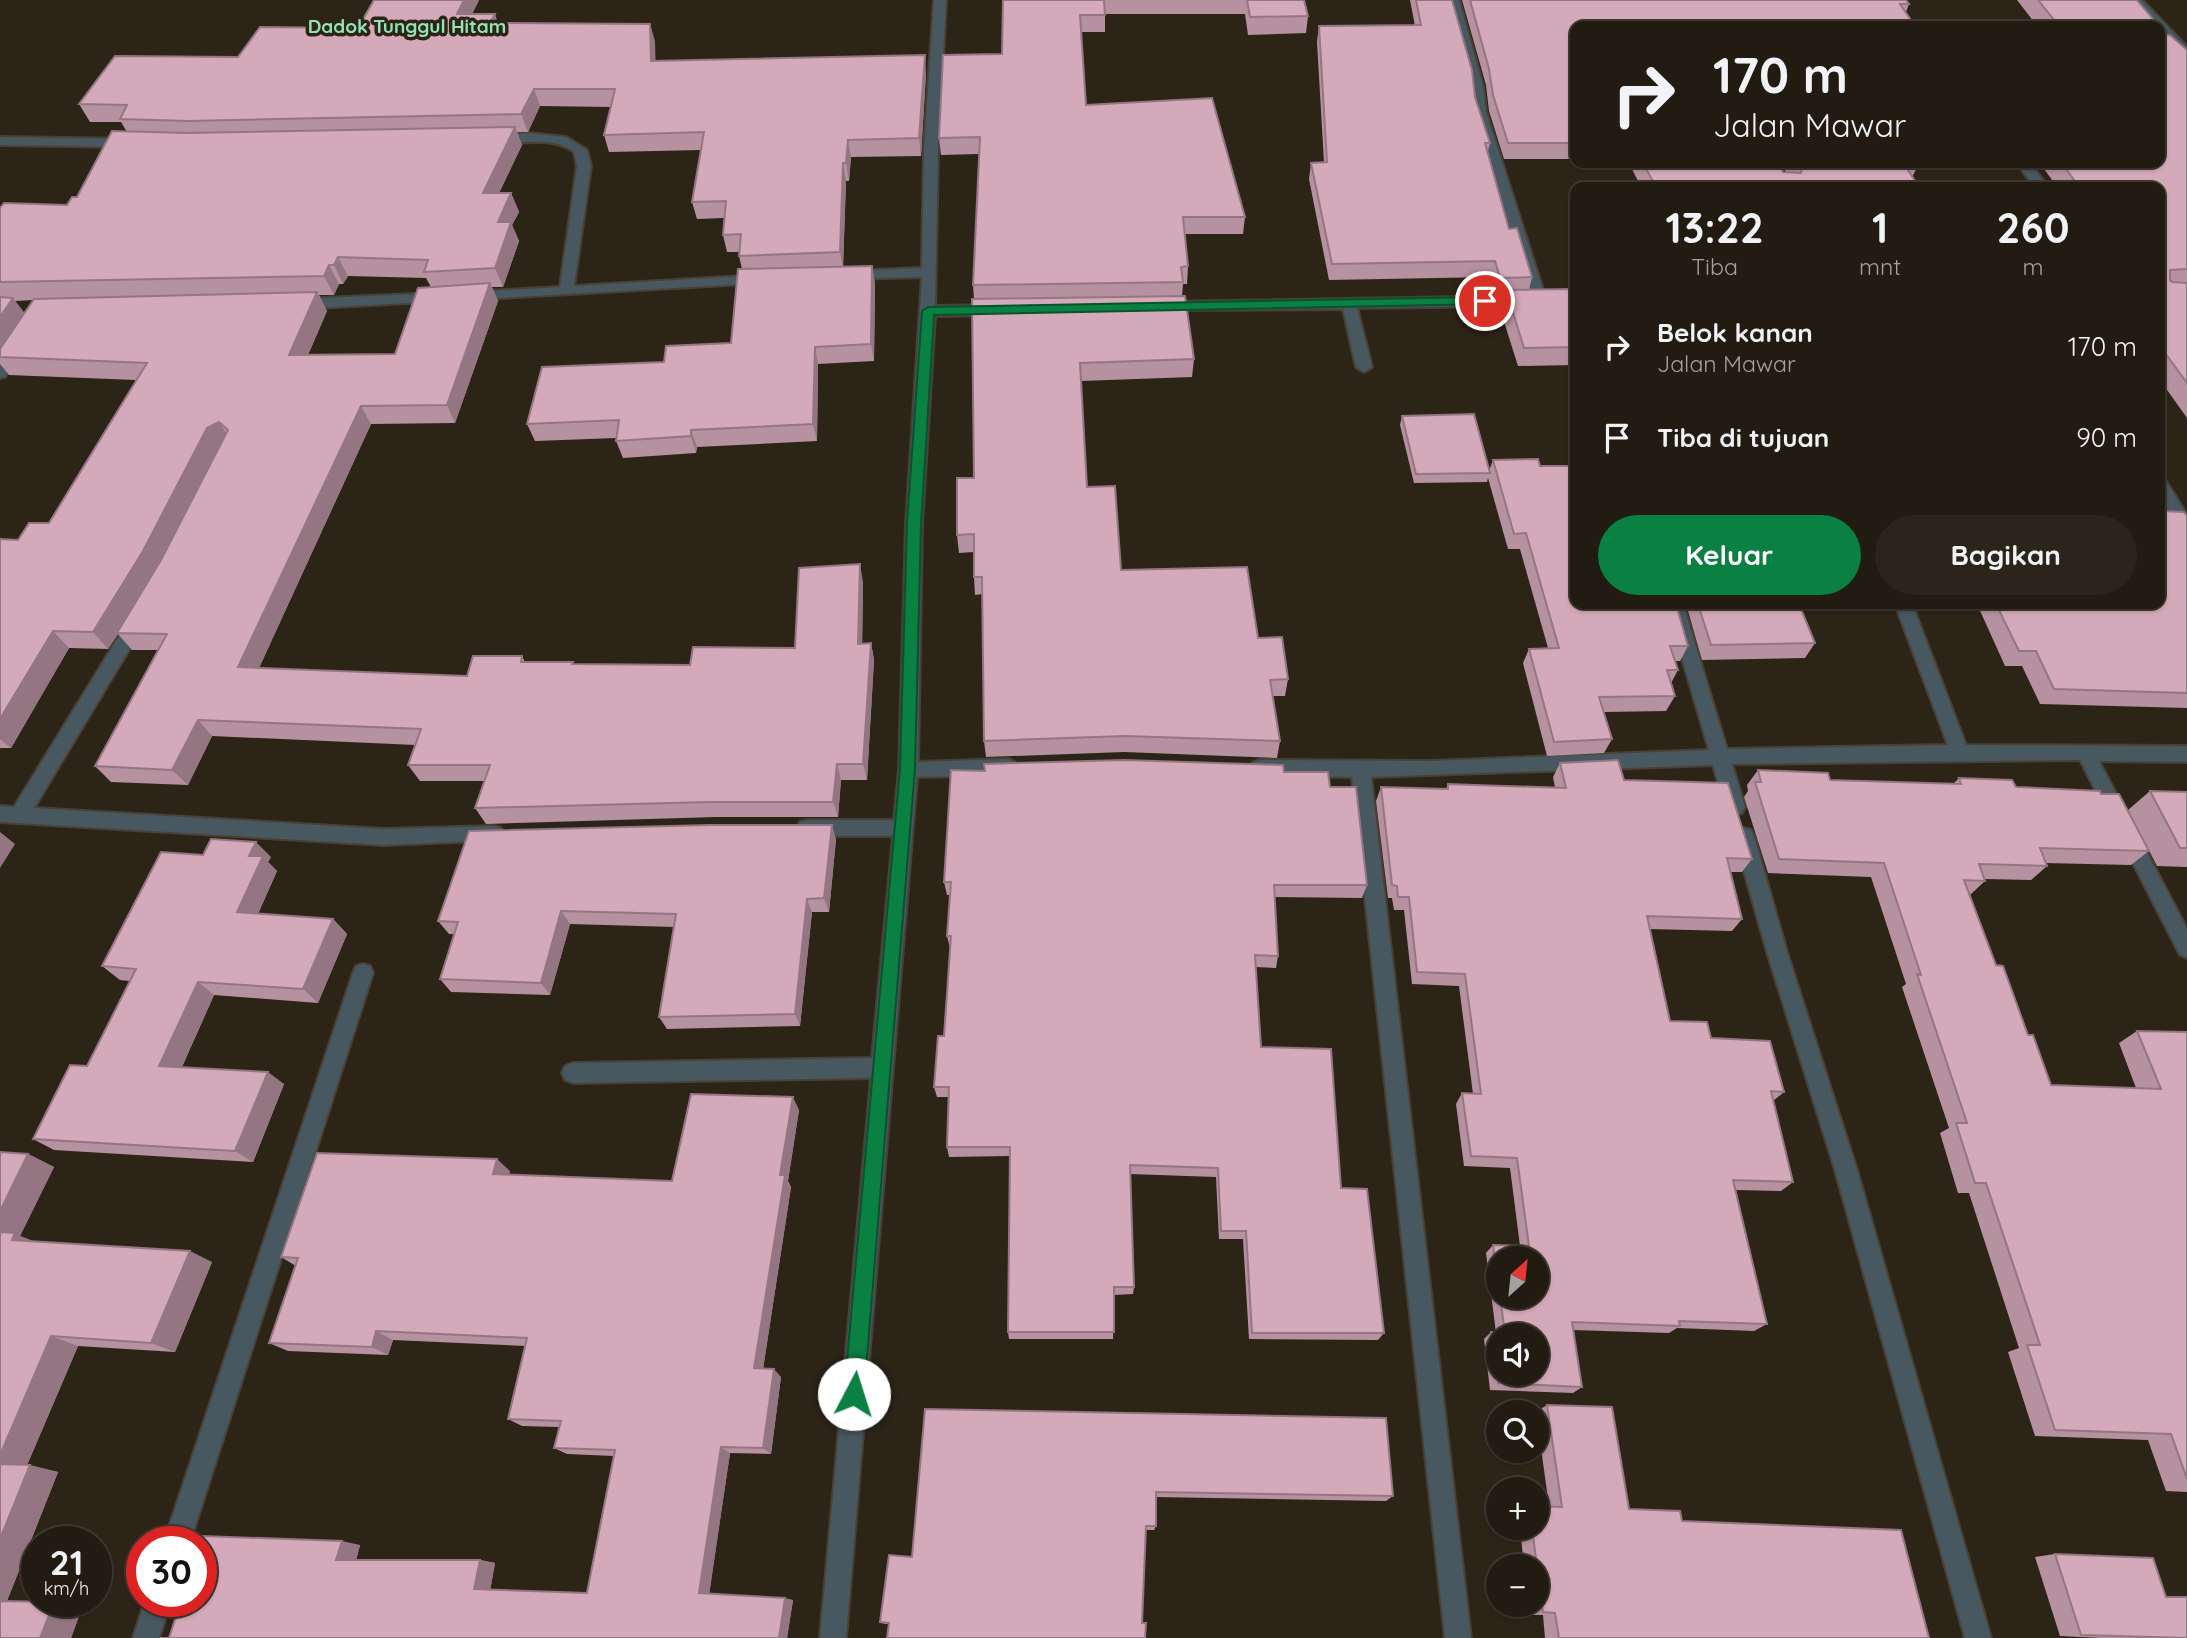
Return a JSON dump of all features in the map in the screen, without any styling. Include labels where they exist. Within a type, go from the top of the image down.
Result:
[{"type":"street","points":[[833,1638],[908,769],[914,524],[928,311],[931,149],[940,0]]},
{"type":"street","points":[[1453,0],[1477,86],[1480,112],[1539,300]]},
{"type":"street","points":[[2136,0],[2156,21]]},
{"type":"street","points":[[2165,31],[2187,54]]},
{"type":"street","points":[[483,139],[551,138],[564,140],[580,150],[584,166],[566,292]]},
{"type":"street","points":[[0,141],[145,144]]},
{"type":"street","points":[[832,276],[929,272]]},
{"type":"street","points":[[284,304],[566,292],[777,278]]},
{"type":"street","points":[[1145,307],[1570,300]]},
{"type":"street","points":[[1349,304],[1364,368]]},
{"type":"street","points":[[928,311],[1010,310]]},
{"type":"street","points":[[0,373],[28,331]]},
{"type":"street","points":[[2165,493],[2187,529]]},
{"type":"street","points":[[146,607],[10,815],[384,837],[508,834]]},
{"type":"street","points":[[1676,609],[1777,952],[1846,1170],[1978,1638]]},
{"type":"street","points":[[1905,609],[1960,753]]},
{"type":"street","points":[[1236,767],[1361,771],[1543,767],[1721,757],[1960,753],[2187,754]]},
{"type":"street","points":[[2087,753],[2187,949]]},
{"type":"street","points":[[908,769],[1030,766]]},
{"type":"street","points":[[1361,771],[1458,1638]]},
{"type":"street","points":[[782,828],[901,828]]},
{"type":"street","points":[[182,1526],[363,973]]},
{"type":"street","points":[[573,1073],[882,1068]]},
{"type":"street","points":[[146,1638],[153,1617]]},
{"type":"building","points":[[374,0],[464,0],[457,14],[495,14],[490,23],[650,24],[651,61],[925,55],[919,138],[848,140],[846,163],[843,163],[840,252],[739,256],[741,234],[723,235],[726,201],[692,202],[704,132],[604,135],[615,89],[534,89],[521,114],[188,121],[120,119],[127,105],[79,104],[115,56],[238,57],[260,27],[358,28]]},
{"type":"building","points":[[1003,0],[1104,0],[1105,15],[1080,15],[1086,105],[1212,98],[1245,217],[1183,217],[1188,266],[1181,267],[1183,282],[973,285],[980,137],[939,138],[943,55],[1002,54]]},
{"type":"building","points":[[1247,0],[1304,0],[1308,16],[1250,17]]},
{"type":"building","points":[[1416,0],[1452,0],[1472,70],[1475,97],[1490,143],[1485,143],[1509,229],[1517,228],[1532,277],[1500,278],[1495,261],[1332,264],[1311,163],[1327,162],[1319,26],[1421,25]]},
{"type":"building","points":[[1470,0],[1906,0],[1909,4],[1900,4],[1912,21],[1570,21],[1570,143],[1508,143],[1493,95],[1489,69]]},
{"type":"building","points":[[2038,0],[2137,0],[2155,21],[2055,21]]},
{"type":"building","points":[[2165,34],[2170,35],[2187,50],[2187,269],[2170,270],[2170,280],[2187,283],[2187,383],[2165,353],[2165,182],[2075,182],[2066,168],[2165,168]]},
{"type":"building","points":[[515,127],[483,193],[511,193],[498,222],[511,222],[495,268],[424,272],[428,260],[338,257],[334,265],[329,265],[324,276],[0,282],[0,208],[4,203],[67,205],[72,197],[77,197],[112,131],[187,133]]},
{"type":"building","points":[[1646,168],[1781,168],[1783,172],[1801,173],[1801,168],[1907,168],[1916,182],[1653,182]]},
{"type":"building","points":[[872,266],[871,344],[815,347],[813,424],[691,430],[691,436],[616,441],[619,420],[527,424],[542,367],[664,362],[666,346],[731,343],[738,269]]},
{"type":"building","points":[[490,283],[447,405],[361,406],[238,667],[467,676],[473,656],[522,656],[521,662],[690,665],[693,647],[795,648],[799,568],[860,564],[858,644],[871,643],[863,764],[837,764],[833,802],[475,808],[490,765],[408,765],[421,729],[198,720],[172,770],[95,766],[167,634],[117,633],[161,560],[228,430],[219,422],[207,428],[143,551],[93,632],[53,631],[0,719],[0,539],[18,540],[29,523],[49,523],[147,363],[0,357],[0,349],[34,299],[317,292],[289,355],[395,354],[418,288]]},
{"type":"building","points":[[1570,289],[1570,347],[1524,348],[1506,290]]},
{"type":"building","points":[[1185,296],[1194,359],[1080,363],[1087,487],[1115,486],[1121,570],[1247,567],[1258,638],[1282,637],[1288,679],[1270,680],[1280,741],[1125,736],[984,741],[982,577],[974,577],[974,534],[957,535],[957,478],[974,478],[972,299]]},
{"type":"building","points":[[0,297],[13,298],[0,317]]},
{"type":"building","points":[[1474,414],[1490,473],[1416,474],[1402,416]]},
{"type":"building","points":[[1538,459],[1540,466],[1570,466],[1570,609],[1677,609],[1688,646],[1670,646],[1678,670],[1667,670],[1675,696],[1599,697],[1612,739],[1554,742],[1529,649],[1559,648],[1526,533],[1514,534],[1493,460]]},
{"type":"building","points":[[2165,511],[2184,512],[2187,516],[2187,693],[2054,689],[2036,651],[2019,651],[1998,609],[2165,609]]},
{"type":"building","points":[[1700,609],[1801,609],[1815,643],[1711,645]]},
{"type":"building","points":[[1124,760],[1283,765],[1284,772],[1328,772],[1330,787],[1356,787],[1367,885],[1274,885],[1278,956],[1255,955],[1261,1047],[1331,1049],[1341,1188],[1367,1189],[1384,1333],[1252,1333],[1246,1231],[1221,1231],[1218,1168],[1130,1165],[1134,1287],[1114,1287],[1114,1332],[1008,1332],[1010,1147],[947,1147],[949,1087],[934,1087],[938,1036],[944,1036],[951,936],[947,936],[951,882],[944,882],[951,770],[985,771],[984,764]]},
{"type":"building","points":[[1618,760],[1624,780],[1728,783],[1752,859],[1727,858],[1742,919],[1647,916],[1670,1021],[1707,1022],[1711,1038],[1770,1041],[1784,1092],[1771,1091],[1793,1182],[1733,1180],[1767,1324],[1679,1321],[1680,1326],[1572,1322],[1582,1387],[1549,1385],[1549,1323],[1504,1323],[1502,1309],[1549,1309],[1549,1246],[1529,1246],[1517,1158],[1471,1156],[1462,1093],[1481,1094],[1465,974],[1417,972],[1409,897],[1398,897],[1397,886],[1392,885],[1381,787],[1448,789],[1448,784],[1566,788],[1560,763]]},
{"type":"building","points":[[1758,770],[1828,773],[1830,780],[1961,784],[1959,778],[2012,780],[2016,787],[2119,794],[2149,851],[2040,848],[2047,866],[1979,864],[1985,881],[1964,880],[1996,965],[2003,966],[2028,1035],[2033,1035],[2051,1085],[2161,1089],[2137,1031],[2187,1032],[2187,1479],[2171,1434],[2055,1430],[2027,1345],[2040,1345],[1986,1183],[1975,1183],[1956,1123],[1967,1123],[1917,974],[1921,975],[1884,863],[1779,859],[1755,782],[1761,782]]},
{"type":"building","points":[[2150,791],[2187,792],[2187,848],[2180,848]]},
{"type":"building","points":[[832,825],[824,898],[807,899],[795,1014],[659,1017],[676,914],[561,911],[541,983],[440,979],[458,922],[438,921],[469,831]]},
{"type":"building","points":[[211,839],[256,842],[249,856],[263,856],[237,912],[333,919],[303,989],[198,982],[159,1066],[268,1072],[235,1151],[33,1139],[70,1065],[87,1066],[136,969],[102,966],[161,852],[203,855]]},
{"type":"building","points":[[691,1094],[793,1097],[780,1175],[785,1175],[754,1368],[774,1369],[763,1448],[721,1447],[699,1593],[785,1598],[779,1638],[169,1638],[176,1617],[217,1617],[217,1537],[342,1541],[336,1560],[480,1560],[474,1589],[587,1593],[615,1450],[554,1448],[561,1421],[508,1419],[527,1338],[376,1331],[372,1347],[269,1343],[298,1258],[281,1257],[317,1153],[497,1159],[493,1174],[672,1181]]},
{"type":"building","points":[[0,1152],[28,1154],[0,1211]]},
{"type":"building","points":[[0,1232],[15,1233],[12,1240],[190,1251],[151,1343],[51,1336],[0,1455]]},
{"type":"building","points":[[1549,1405],[1612,1407],[1629,1509],[1680,1511],[1682,1521],[1901,1530],[1929,1638],[1559,1638],[1555,1613],[1549,1612],[1549,1554],[1535,1554],[1534,1540],[1549,1540],[1549,1506],[1562,1507]]},
{"type":"building","points":[[925,1409],[1386,1418],[1393,1496],[1156,1492],[1156,1526],[1146,1526],[1142,1623],[1146,1623],[1145,1638],[887,1638],[889,1623],[880,1622],[889,1555],[912,1557]]},
{"type":"building","points":[[0,1464],[30,1465],[0,1539]]},
{"type":"building","points":[[2055,1554],[2153,1558],[2166,1597],[2187,1597],[2187,1638],[2081,1635]]},
{"type":"building","points":[[0,1601],[21,1601],[21,1617],[48,1617],[40,1638],[0,1638]]},
{"type":"district","name":"Dadok Tunggul Hitam","points":[[407,26]]},
{"type":"route","points":[[854,1394],[908,769],[914,524],[928,311],[1485,301]]}]
